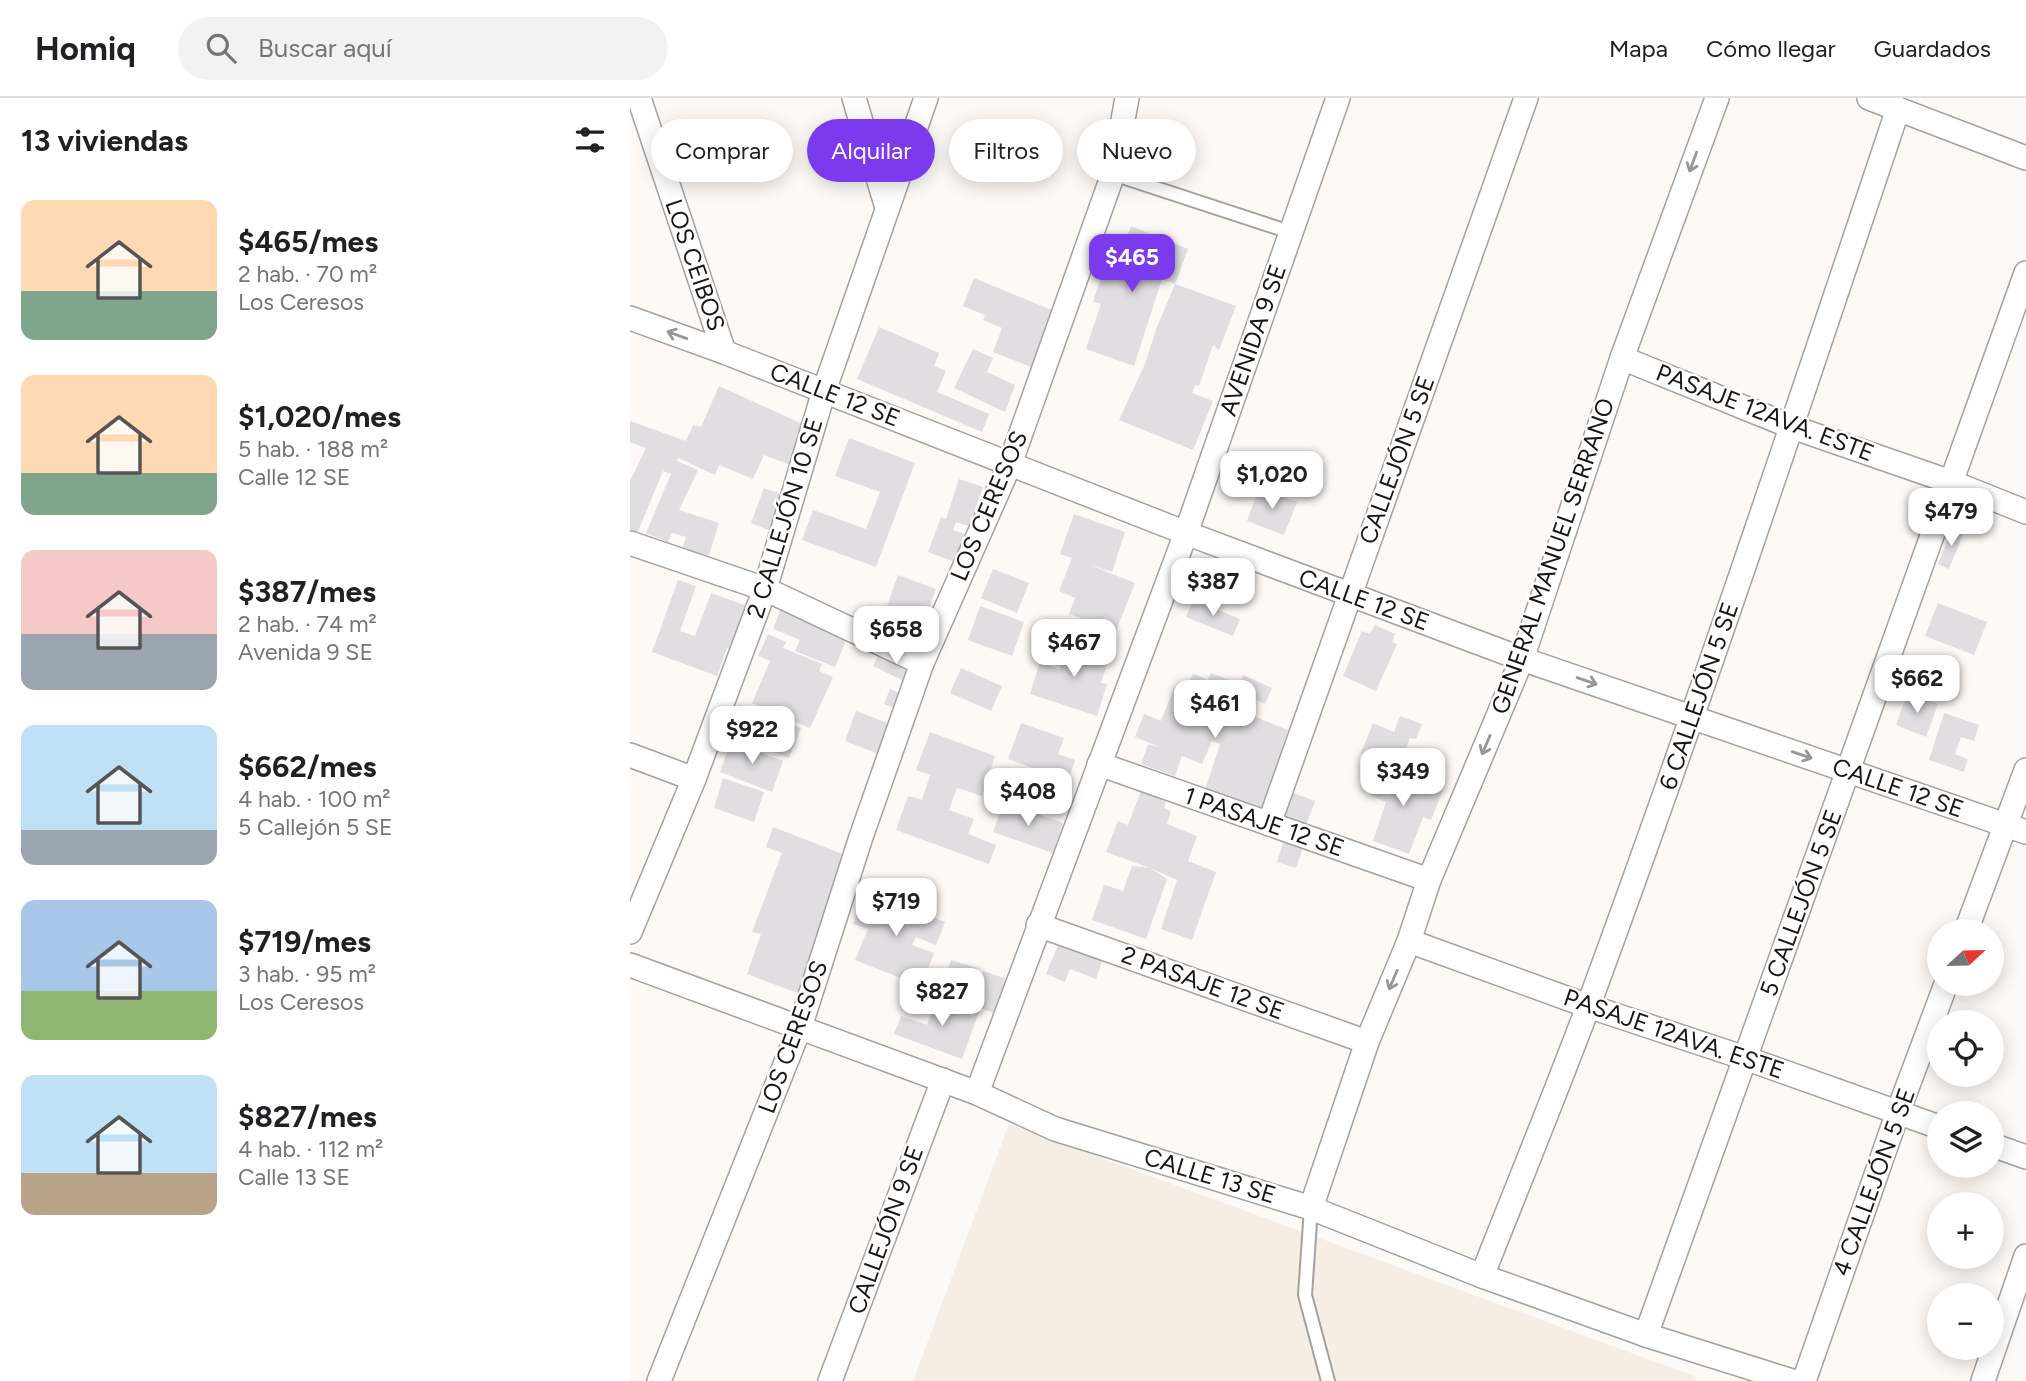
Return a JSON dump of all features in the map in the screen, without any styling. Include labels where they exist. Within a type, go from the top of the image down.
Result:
[{"type":"street","name":"LOS CEIBOS","points":[[639,98],[724,352]]},
{"type":"street","points":[[854,98],[887,208]]},
{"type":"street","name":"2 CALLEJÓN 10 SE","points":[[630,932],[694,779],[765,589],[824,391],[926,98]]},
{"type":"street","name":"LOS CERESOS","points":[[1123,119],[1127,98]]},
{"type":"street","name":"AVENIDA 9 SE","points":[[977,1093],[1186,533],[1338,98]]},
{"type":"street","name":"CALLEJÓN 5 SE","points":[[1269,824],[1526,98]]},
{"type":"street","name":"GENERAL MANUEL SERRANO","points":[[1311,1208],[1367,1042],[1409,941],[1429,880],[1522,659],[1622,358],[1717,98]]},
{"type":"street","points":[[1869,98],[2026,158]]},
{"type":"street","name":"6 CALLEJÓN 5 SE","points":[[1482,1276],[1588,1006],[1692,717],[1898,109]]},
{"type":"street","name":"LOS CERESOS","points":[[659,1381],[800,1027],[861,837],[922,663],[1010,464],[1110,182]]},
{"type":"street","name":"5 CALLEJÓN 5 SE","points":[[1646,1335],[2026,274]]},
{"type":"street","name":"CALLE 12 SE","points":[[630,318],[724,352],[1186,533],[1522,659],[2016,829]]},
{"type":"street","name":"PASAJE 12AVA. ESTE","points":[[1622,358],[1792,426],[1951,482],[2026,512]]},
{"type":"street","points":[[630,543],[765,589],[922,663]]},
{"type":"street","points":[[630,755],[694,779]]},
{"type":"street","name":"1 PASAJE 12 SE","points":[[1099,764],[1429,880]]},
{"type":"street","points":[[1972,919],[2016,829],[2026,770]]},
{"type":"street","name":"2 PASAJE 12 SE","points":[[1038,925],[1367,1042]]},
{"type":"street","name":"PASAJE 12AVA. ESTE","points":[[1409,941],[1588,1006],[1927,1123]]},
{"type":"street","name":"CALLE 13 SE","points":[[630,965],[977,1093],[1055,1129],[1311,1208],[1482,1276],[1646,1335],[1792,1381]]},
{"type":"street","name":"4 CALLEJÓN 5 SE","points":[[1804,1381],[1898,1112],[1942,996]]},
{"type":"street","name":"CALLEJÓN 9 SE","points":[[830,1381],[943,1080]]},
{"type":"street","points":[[2004,1149],[2026,1157]]},
{"type":"street","points":[[1983,1381],[2026,1256]]},
{"type":"lane","points":[[1137,182],[1290,232]]},
{"type":"lane","points":[[1311,1208],[1305,1295],[1328,1381]]},
{"type":"shaded area","points":[[1009,1124],[1694,1376],[1698,1381],[913,1381]]},
{"type":"building","points":[[1131,226],[1188,249],[1175,284],[1162,279],[1134,366],[1086,349],[1101,304],[1093,302],[1106,261],[1155,277],[1118,262]]},
{"type":"building","points":[[974,278],[1054,311],[1031,367],[993,352],[1002,328],[983,320],[985,315],[963,306]]},
{"type":"building","points":[[1175,284],[1236,306],[1219,350],[1213,345],[1199,386],[1195,385],[1192,393],[1213,401],[1193,450],[1119,420],[1145,364]]},
{"type":"building","points":[[879,327],[939,353],[934,366],[946,371],[937,392],[989,414],[982,432],[857,379]]},
{"type":"building","points":[[973,349],[993,358],[987,372],[1015,385],[1005,412],[954,388]]},
{"type":"building","points":[[719,386],[807,426],[793,466],[764,455],[753,479],[719,465],[715,475],[678,458],[677,461],[698,470],[679,510],[719,523],[707,561],[681,552],[686,537],[672,533],[668,542],[646,533],[671,474],[663,471],[637,534],[630,530],[630,481],[646,448],[630,442],[630,421],[686,441],[693,425],[701,427]]},
{"type":"building","points":[[849,438],[915,463],[876,567],[802,540],[813,510],[866,529],[880,492],[835,476]]},
{"type":"building","points":[[959,479],[983,487],[969,526],[956,522],[953,530],[965,534],[955,562],[928,552],[941,517],[946,519]]},
{"type":"building","points":[[764,488],[784,495],[771,531],[751,523]]},
{"type":"building","points":[[1259,488],[1297,502],[1284,535],[1247,521]]},
{"type":"building","points":[[1074,514],[1125,532],[1112,572],[1090,565],[1135,583],[1109,648],[1074,635],[1081,618],[1069,614],[1075,598],[1059,591],[1072,558],[1060,554]]},
{"type":"building","points":[[1952,528],[1964,532],[1949,569],[1938,564]]},
{"type":"building","points":[[993,569],[1029,583],[1017,613],[981,598]]},
{"type":"building","points":[[898,575],[936,589],[925,619],[887,606]]},
{"type":"building","points":[[678,580],[696,586],[680,631],[695,636],[711,593],[750,607],[735,650],[727,648],[717,676],[652,652]]},
{"type":"building","points":[[1193,600],[1240,619],[1233,636],[1186,617]]},
{"type":"building","points":[[1938,603],[1987,622],[1974,655],[1925,636]]},
{"type":"building","points":[[782,605],[849,633],[835,667],[795,651],[800,640],[773,629]]},
{"type":"building","points":[[980,606],[1024,622],[1012,656],[968,640]]},
{"type":"building","points":[[891,611],[924,624],[914,652],[881,640]]},
{"type":"building","points":[[1375,625],[1395,634],[1392,642],[1397,644],[1376,691],[1343,676],[1362,631],[1370,634]]},
{"type":"building","points":[[768,634],[786,642],[783,648],[822,664],[819,671],[833,677],[810,728],[752,703],[770,661],[758,656]]},
{"type":"building","points":[[1068,641],[1110,655],[1101,683],[1107,684],[1097,716],[1030,694],[1040,662],[1059,669]]},
{"type":"building","points":[[880,651],[918,662],[908,683],[873,666]]},
{"type":"building","points":[[961,668],[1002,686],[991,711],[950,693]]},
{"type":"building","points":[[1211,673],[1230,680],[1227,687],[1238,691],[1231,707],[1288,730],[1262,810],[1205,790],[1220,744],[1212,741],[1202,764],[1182,756],[1175,776],[1141,764],[1148,744],[1162,748],[1135,737],[1144,714],[1161,721],[1175,686],[1186,689],[1193,674],[1208,680]]},
{"type":"building","points":[[1243,675],[1272,688],[1265,704],[1238,691]]},
{"type":"building","points":[[890,689],[905,695],[899,710],[884,704]]},
{"type":"building","points":[[1908,692],[1938,704],[1926,737],[1896,725]]},
{"type":"building","points":[[739,705],[801,728],[789,758],[728,735]]},
{"type":"building","points":[[856,711],[890,724],[879,754],[845,741]]},
{"type":"building","points":[[1944,713],[1979,725],[1974,741],[1961,737],[1955,754],[1968,759],[1964,772],[1929,760]]},
{"type":"building","points":[[1400,716],[1422,724],[1416,739],[1410,738],[1399,768],[1361,753],[1373,723],[1394,732]]},
{"type":"building","points":[[1021,723],[1064,738],[1058,754],[1075,760],[1068,781],[1008,759]]},
{"type":"building","points":[[930,732],[995,756],[982,796],[957,788],[949,810],[974,819],[968,834],[996,845],[989,864],[896,830],[908,796],[922,800],[930,775],[916,770]]},
{"type":"building","points":[[731,741],[783,761],[772,792],[720,772]]},
{"type":"building","points":[[1382,765],[1443,790],[1431,820],[1423,817],[1409,854],[1373,841],[1386,802],[1370,795]]},
{"type":"building","points":[[723,778],[764,792],[754,822],[714,808]]},
{"type":"building","points":[[1141,791],[1166,802],[1164,808],[1171,811],[1167,824],[1197,836],[1188,861],[1216,872],[1192,940],[1161,929],[1177,880],[1106,852],[1118,821],[1128,825]]},
{"type":"building","points":[[1291,792],[1315,801],[1305,828],[1281,819]]},
{"type":"building","points":[[1004,802],[1063,823],[1053,853],[993,832]]},
{"type":"building","points":[[773,827],[848,856],[803,995],[747,974],[761,934],[752,932],[782,853],[766,847]]},
{"type":"building","points":[[1284,840],[1303,847],[1296,868],[1277,862]]},
{"type":"building","points":[[1132,866],[1150,868],[1167,879],[1146,939],[1092,920],[1104,885],[1123,891]]},
{"type":"building","points":[[866,891],[945,922],[936,945],[916,937],[912,945],[934,953],[921,986],[855,960],[868,929],[853,924]]},
{"type":"building","points":[[1062,936],[1105,953],[1096,979],[1070,969],[1065,982],[1046,974]]},
{"type":"building","points":[[951,960],[977,968],[967,1001],[940,992]]},
{"type":"building","points":[[983,971],[1007,979],[995,1013],[971,1005]]},
{"type":"building","points":[[938,996],[979,1012],[962,1059],[894,1034],[901,1016],[927,1025]]}]
